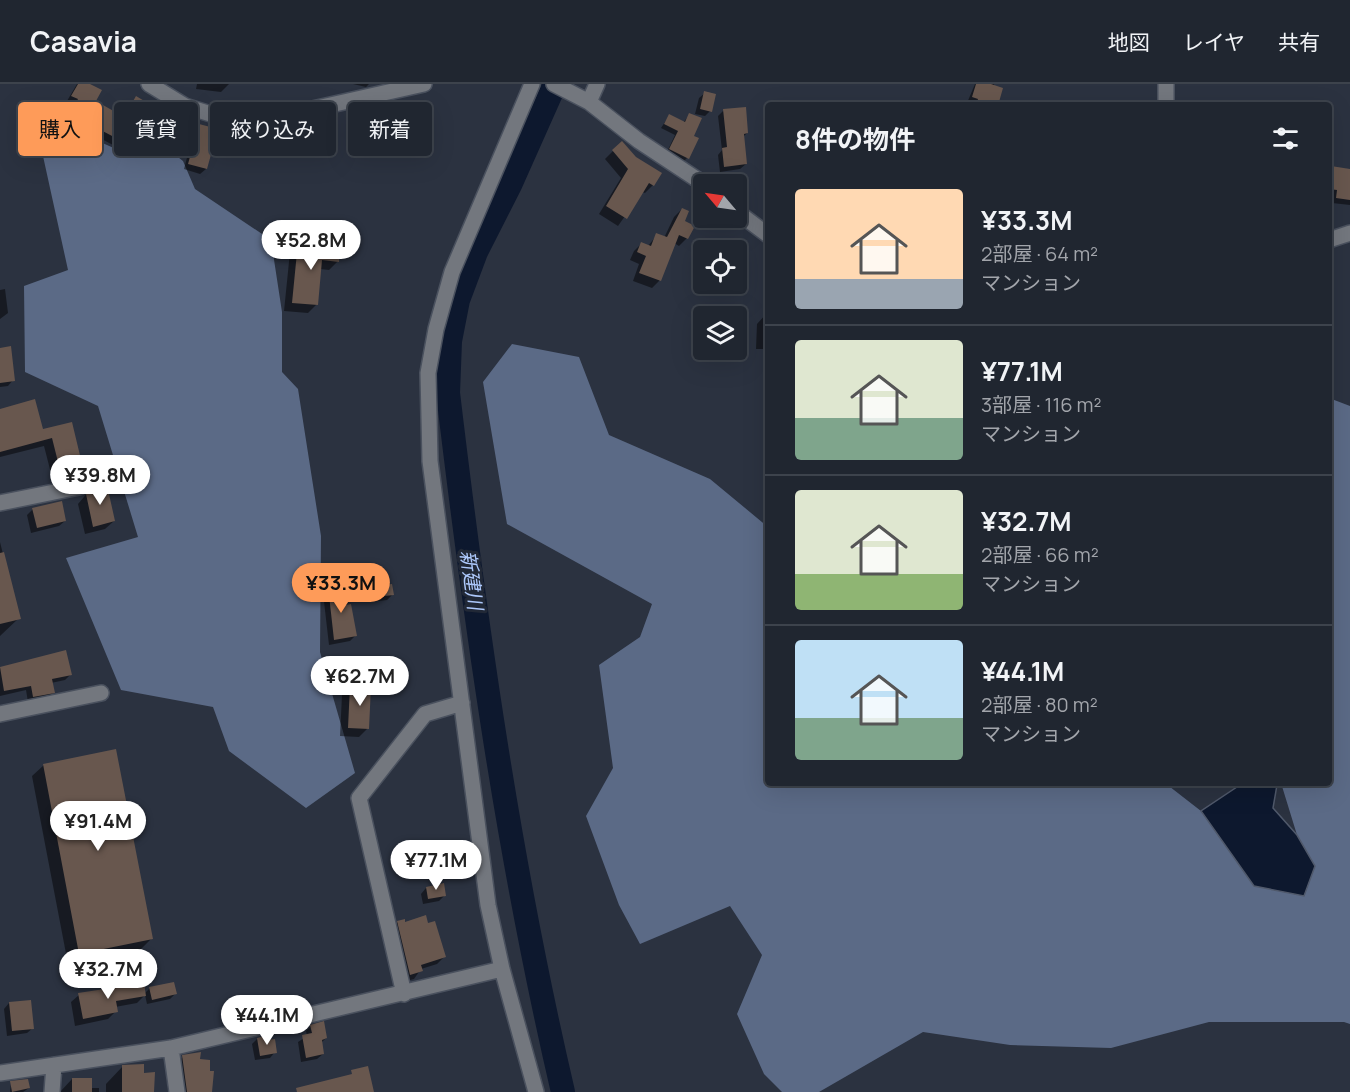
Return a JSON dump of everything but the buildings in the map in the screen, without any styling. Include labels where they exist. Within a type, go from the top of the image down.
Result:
[{"type":"street","points":[[149,84],[185,106],[230,120],[277,117],[424,84]]},
{"type":"street","points":[[532,84],[452,272],[436,329],[428,373],[430,461],[488,905],[502,969],[536,1092]]},
{"type":"street","points":[[554,84],[586,100],[639,141],[693,177]]},
{"type":"street","points":[[586,100],[597,84]]},
{"type":"street","points":[[1166,84],[1166,102]]},
{"type":"street","points":[[747,219],[765,233]]},
{"type":"street","points":[[1332,239],[1350,233]]},
{"type":"street","points":[[0,503],[79,487]]},
{"type":"street","points":[[0,714],[101,693]]},
{"type":"street","points":[[404,994],[359,798],[425,714],[462,703]]},
{"type":"street","points":[[0,1073],[171,1048],[502,969]]},
{"type":"street","points":[[171,1048],[177,1092]]},
{"type":"street","points":[[52,1092],[54,1065]]},
{"type":"shaded area","points":[[102,143],[114,148],[114,156],[177,156],[183,161],[195,189],[271,240],[282,312],[282,372],[298,389],[321,536],[320,652],[355,773],[306,808],[229,751],[213,707],[121,690],[66,558],[138,537],[98,406],[25,372],[24,286],[68,270],[43,156],[102,156]]},
{"type":"shaded area","points":[[512,344],[579,357],[609,435],[710,479],[765,525],[765,786],[1169,786],[1201,811],[1254,886],[1314,866],[1297,835],[1282,786],[1332,786],[1332,399],[1350,406],[1350,1024],[1344,1022],[1209,1022],[1111,1048],[1010,1045],[923,1032],[819,1092],[782,1092],[764,1074],[737,1014],[762,955],[730,906],[640,944],[619,905],[586,816],[613,768],[599,665],[640,637],[652,604],[507,524],[483,382]]},
{"type":"shaded area","points":[[1238,786],[1277,786],[1273,808],[1297,835],[1315,866],[1304,896],[1254,886],[1201,811]]},
{"type":"waterway","name":"新建川","points":[[555,84],[510,185],[476,252],[458,300],[450,341],[448,393],[482,657],[510,831],[563,1092]]}]
